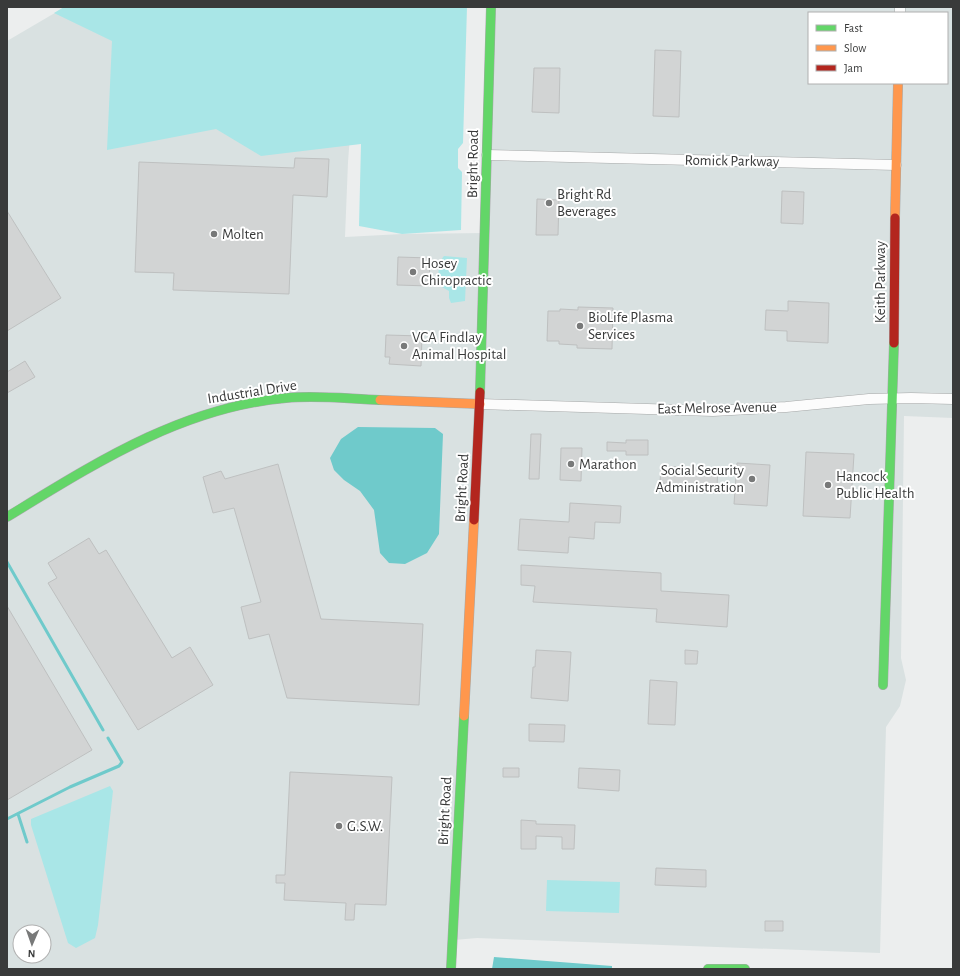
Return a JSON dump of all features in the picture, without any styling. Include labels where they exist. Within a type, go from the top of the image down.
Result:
[{"type":"street","name":"Bright Road","points":[[451,969],[480,404],[491,7]]},
{"type":"street","points":[[896,165],[898,84]]},
{"type":"street","name":"Romick Parkway","points":[[487,155],[896,165]]},
{"type":"street","name":"Keith Parkway","points":[[883,685],[893,398],[896,165]]},
{"type":"street","name":"Industrial Drive","points":[[7,517],[114,453],[139,440],[184,421],[224,408],[265,401],[306,397],[480,404]]},
{"type":"street","name":"East Melrose Avenue","points":[[480,404],[713,411],[786,407],[870,398],[953,399]]},
{"type":"street","points":[[708,969],[745,969]]},
{"type":"shaded area","points":[[64,7],[467,7],[463,143],[458,149],[458,168],[462,172],[461,230],[402,234],[359,226],[361,144],[261,156],[216,129],[107,150],[112,41],[54,13]]},
{"type":"shaded area","points":[[65,7],[360,7],[348,162],[345,237],[402,234],[485,233],[491,7],[953,7],[953,418],[904,416],[901,658],[906,680],[900,706],[886,727],[880,953],[477,938],[454,940],[453,969],[7,969],[7,41]]},
{"type":"shaded area","points":[[444,256],[467,258],[465,301],[451,303],[449,291],[440,286],[439,266]]},
{"type":"shaded area","points":[[358,427],[435,428],[443,434],[439,534],[427,553],[405,564],[389,563],[380,553],[374,510],[360,491],[344,480],[334,470],[330,458],[341,439]]},
{"type":"shaded area","points":[[110,786],[113,791],[98,925],[95,938],[76,948],[68,943],[31,825],[31,819]]},
{"type":"shaded area","points":[[547,880],[620,882],[619,913],[546,911]]},
{"type":"shaded area","points":[[494,957],[612,966],[612,969],[492,969]]},
{"type":"building","points":[[655,50],[681,51],[679,117],[653,116]]},
{"type":"building","points":[[534,68],[560,68],[559,113],[532,112]]},
{"type":"building","name":"Molten","points":[[295,158],[329,159],[327,197],[293,195],[289,294],[173,290],[174,273],[135,272],[139,162],[294,168]]},
{"type":"building","points":[[782,191],[804,192],[803,224],[781,223]]},
{"type":"building","points":[[537,199],[559,200],[558,235],[536,235]]},
{"type":"building","points":[[7,211],[61,298],[7,331]]},
{"type":"building","name":"Hosey Chiropractic","points":[[398,257],[430,258],[429,286],[397,285]]},
{"type":"building","points":[[788,301],[829,303],[828,343],[787,341],[787,331],[765,330],[766,310],[788,311]]},
{"type":"building","name":"BioLife Plasma Services","points":[[578,307],[613,308],[612,349],[577,348],[577,345],[559,344],[559,341],[547,341],[548,311],[560,311],[560,309],[578,310]]},
{"type":"building","name":"VCA Findlay Animal Hospital","points":[[386,335],[422,336],[421,366],[389,364],[390,357],[385,357]]},
{"type":"building","points":[[25,361],[35,377],[7,393],[7,372]]},
{"type":"building","name":"Marathon","points":[[531,434],[541,434],[539,479],[529,479]]},
{"type":"building","points":[[626,440],[648,440],[648,455],[626,455],[626,451],[607,451],[607,442],[626,443]]},
{"type":"building","name":"Marathon","points":[[561,448],[582,448],[581,481],[560,480]]},
{"type":"building","name":"Hancock Public Health","points":[[806,452],[854,454],[850,518],[803,516]]},
{"type":"building","name":"Social Security Administration","points":[[737,463],[770,465],[767,506],[734,504]]},
{"type":"building","points":[[278,464],[321,619],[423,624],[419,705],[287,698],[269,634],[249,639],[241,607],[261,602],[234,508],[213,513],[203,477],[221,471],[225,479]]},
{"type":"building","points":[[661,466],[718,469],[717,486],[660,483]]},
{"type":"building","points":[[570,503],[621,506],[620,523],[595,522],[594,539],[569,537],[568,553],[518,550],[520,519],[569,522]]},
{"type":"building","points":[[89,538],[99,554],[106,550],[172,658],[190,647],[213,685],[138,730],[48,583],[57,578],[48,563]]},
{"type":"building","points":[[521,565],[661,573],[661,591],[729,595],[727,627],[656,622],[657,609],[533,602],[535,586],[521,585]]},
{"type":"building","points":[[7,606],[92,750],[7,800]]},
{"type":"building","points":[[536,650],[571,652],[568,701],[531,698],[533,667],[535,667]]},
{"type":"building","points":[[685,650],[698,651],[697,664],[685,664]]},
{"type":"building","points":[[650,680],[677,682],[675,725],[648,724]]},
{"type":"building","points":[[529,724],[565,725],[564,742],[529,741]]},
{"type":"building","points":[[503,768],[519,768],[519,777],[503,777]]},
{"type":"building","points":[[579,768],[620,770],[619,791],[578,788]]},
{"type":"building","name":"G.S.W.","points":[[290,772],[392,777],[386,905],[355,904],[354,920],[345,920],[346,903],[284,900],[285,883],[276,883],[276,875],[285,875]]},
{"type":"building","points":[[521,820],[536,821],[536,824],[575,825],[574,849],[562,849],[562,837],[536,836],[536,849],[521,849]]},
{"type":"building","points":[[656,868],[706,870],[706,887],[655,885]]},
{"type":"building","points":[[765,921],[783,921],[783,931],[765,931]]},
{"type":"waterway","points":[[7,562],[103,730]]},
{"type":"waterway","points":[[7,819],[70,787],[119,766],[122,762],[108,738]]},
{"type":"waterway","points":[[18,814],[27,842]]},
{"type":"traffic: fast","points":[[480,392],[491,7]]},
{"type":"traffic: fast","points":[[883,685],[894,343]]},
{"type":"traffic: fast","points":[[7,517],[106,458],[140,441],[211,413],[248,404],[298,397],[380,400]]},
{"type":"traffic: fast","points":[[451,969],[464,716]]},
{"type":"traffic: fast","points":[[708,969],[745,969]]},
{"type":"traffic: slow","points":[[895,218],[898,84]]},
{"type":"traffic: slow","points":[[380,400],[480,404]]},
{"type":"traffic: slow","points":[[464,716],[474,520]]},
{"type":"traffic: jam","points":[[894,343],[895,218]]},
{"type":"traffic: jam","points":[[474,520],[480,392]]},
{"type":"place","name":"Bright Rd Beverages","points":[[549,203]]},
{"type":"place","name":"Molten","points":[[214,234]]},
{"type":"place","name":"Hosey Chiropractic","points":[[413,272]]},
{"type":"place","name":"BioLife Plasma Services","points":[[580,326]]},
{"type":"place","name":"VCA Findlay Animal Hospital","points":[[404,346]]},
{"type":"place","name":"Marathon","points":[[571,464]]},
{"type":"place","name":"Social Security Administration","points":[[752,479]]},
{"type":"place","name":"Hancock Public Health","points":[[828,485]]},
{"type":"place","name":"G.S.W.","points":[[339,826]]}]
